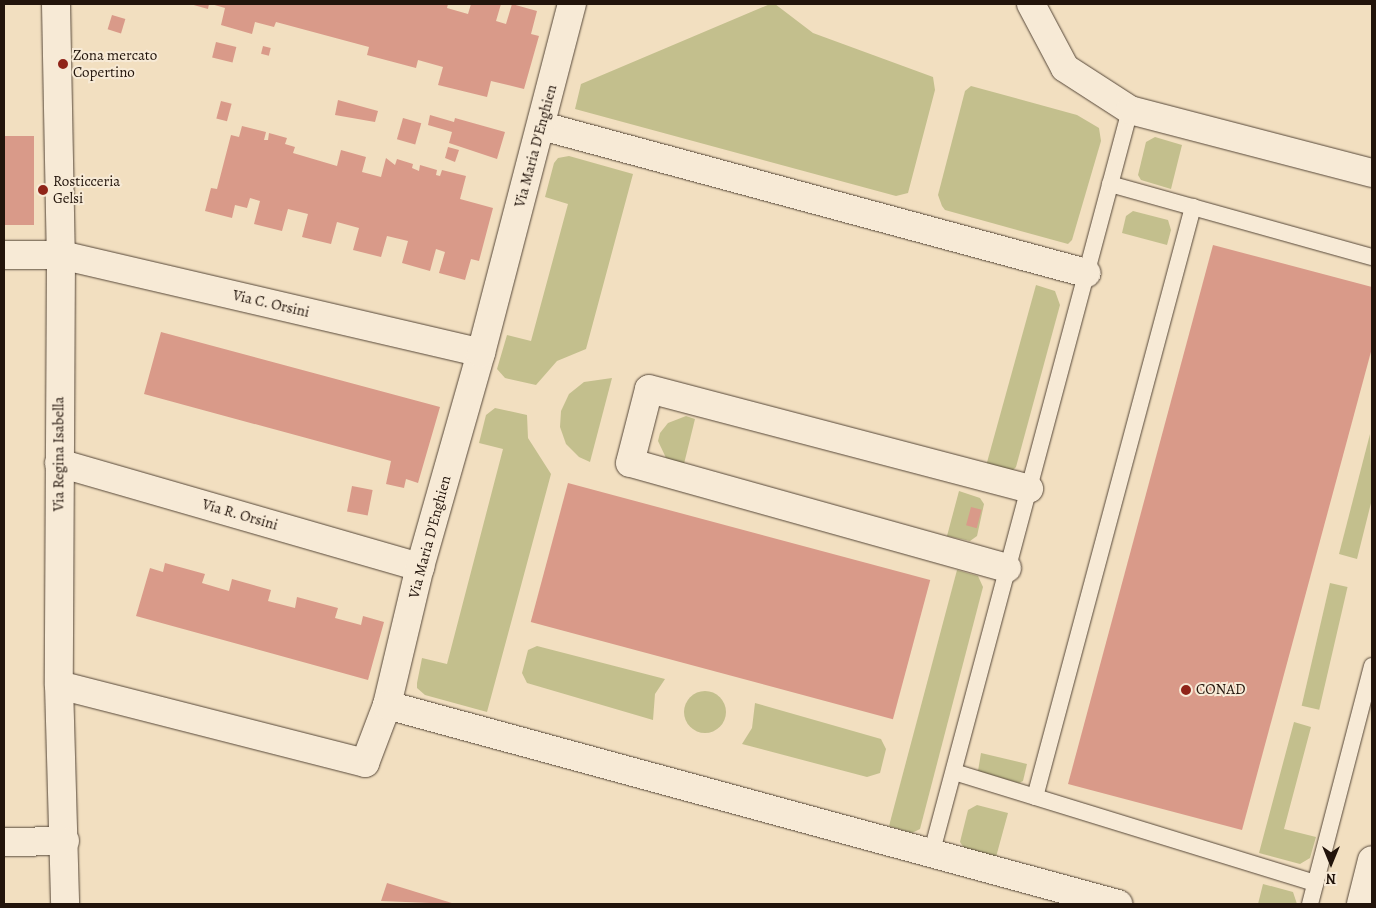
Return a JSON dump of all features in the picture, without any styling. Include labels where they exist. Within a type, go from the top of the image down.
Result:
[{"type":"street","name":"Via Regina Isabella","points":[[56,4],[61,255],[59,685],[65,841],[65,904]]},
{"type":"street","name":"Via Maria D'Enghien","points":[[59,685],[365,763],[387,705],[420,567],[481,353],[542,126],[572,4]]},
{"type":"street","points":[[1031,4],[1066,68],[1130,110],[1372,173]]},
{"type":"street","points":[[542,126],[1086,274]]},
{"type":"street","name":"Via C. Orsini","points":[[4,255],[61,255],[481,353]]},
{"type":"street","points":[[1008,568],[630,463],[646,398],[649,389],[1029,489]]},
{"type":"street","name":"Via R. Orsini","points":[[59,463],[420,567]]},
{"type":"street","points":[[387,705],[932,851],[1118,904]]},
{"type":"street","points":[[4,842],[65,841]]},
{"type":"street","points":[[1361,904],[1372,860]]},
{"type":"lane","points":[[932,851],[1130,110]]},
{"type":"lane","points":[[1110,184],[1372,257]]},
{"type":"lane","points":[[1035,797],[1193,207]]},
{"type":"lane","points":[[1310,904],[1372,666]]},
{"type":"lane","points":[[954,772],[1315,883]]},
{"type":"shaded area","points":[[770,4],[775,4],[813,33],[933,77],[935,90],[908,193],[896,196],[575,109],[581,84]]},
{"type":"shaded area","points":[[971,86],[1077,115],[1099,128],[1101,141],[1072,240],[1068,244],[945,210],[942,206],[938,195],[965,91]]},
{"type":"shaded area","points":[[1155,137],[1182,145],[1171,189],[1141,180],[1138,175],[1146,142]]},
{"type":"shaded area","points":[[569,156],[633,174],[586,349],[557,361],[536,385],[505,378],[497,369],[507,335],[531,341],[568,204],[545,197],[554,163],[558,158]]},
{"type":"shaded area","points":[[1133,211],[1168,220],[1171,230],[1167,245],[1122,233],[1126,216]]},
{"type":"shaded area","points":[[1036,285],[1055,291],[1060,305],[1016,467],[1012,471],[986,466]]},
{"type":"shaded area","points":[[612,378],[590,462],[579,457],[566,444],[560,427],[561,411],[569,394],[584,382]]},
{"type":"shaded area","points":[[495,408],[527,415],[528,438],[551,474],[487,712],[425,695],[417,688],[417,683],[422,658],[447,664],[503,449],[479,443],[486,415]]},
{"type":"shaded area","points":[[686,416],[695,419],[683,468],[667,460],[658,441],[660,433],[668,423]]},
{"type":"shaded area","points":[[1370,434],[1372,499],[1357,559],[1339,554]]},
{"type":"shaded area","points":[[959,491],[980,498],[984,504],[977,536],[970,541],[947,536]]},
{"type":"shaded area","points":[[957,570],[978,576],[983,587],[920,829],[912,833],[889,826]]},
{"type":"shaded area","points":[[1330,583],[1348,587],[1319,710],[1302,706]]},
{"type":"shaded area","points":[[537,646],[665,679],[655,694],[653,720],[527,683],[522,673],[528,650]]},
{"type":"shaded area","points":[[705,691],[713,693],[722,701],[726,712],[724,720],[716,729],[705,733],[697,731],[688,723],[684,712],[686,704],[694,695]]},
{"type":"shaded area","points":[[755,703],[881,739],[886,749],[880,773],[867,777],[742,744],[752,728]]},
{"type":"shaded area","points":[[1294,722],[1311,727],[1284,829],[1316,837],[1310,858],[1300,864],[1259,853]]},
{"type":"shaded area","points":[[981,753],[1027,764],[1023,781],[1019,783],[978,771]]},
{"type":"shaded area","points":[[977,805],[1008,813],[996,857],[964,848],[960,842],[968,810]]},
{"type":"shaded area","points":[[1263,884],[1293,892],[1297,904],[1258,904]]},
{"type":"building","points":[[190,4],[209,4],[208,9]]},
{"type":"building","points":[[211,4],[448,4],[447,8],[468,14],[471,4],[501,4],[496,21],[506,24],[512,4],[537,11],[531,34],[539,36],[524,89],[491,81],[487,97],[438,85],[443,67],[418,60],[416,68],[367,55],[369,47],[276,22],[274,27],[255,22],[252,34],[221,25],[225,8]]},
{"type":"building","points":[[112,15],[125,19],[121,33],[108,29]]},
{"type":"building","points":[[216,42],[236,47],[233,63],[212,58]]},
{"type":"building","points":[[263,46],[271,48],[269,56],[261,54]]},
{"type":"building","points":[[338,100],[378,111],[375,122],[335,115]]},
{"type":"building","points":[[221,101],[232,104],[227,121],[216,118]]},
{"type":"building","points":[[430,115],[454,122],[455,118],[505,132],[497,159],[449,143],[452,132],[428,125]]},
{"type":"building","points":[[403,118],[421,123],[415,144],[397,139]]},
{"type":"building","points":[[242,126],[266,132],[264,140],[268,140],[269,133],[287,138],[285,144],[295,147],[293,153],[337,166],[341,150],[366,157],[362,172],[381,177],[386,158],[395,165],[397,159],[413,164],[412,168],[419,171],[420,165],[437,170],[436,175],[440,176],[442,170],[466,176],[460,199],[493,208],[479,261],[471,259],[465,280],[439,273],[445,252],[436,249],[430,271],[402,263],[408,241],[387,236],[381,257],[353,250],[359,228],[337,222],[331,244],[302,237],[308,214],[288,209],[282,231],[254,224],[260,201],[250,198],[247,208],[235,205],[232,218],[205,211],[211,188],[217,189],[231,135],[239,137]]},
{"type":"building","points":[[4,136],[34,136],[34,225],[4,225]]},
{"type":"building","points":[[448,147],[459,150],[455,162],[445,158]]},
{"type":"building","points":[[1213,245],[1372,287],[1372,348],[1242,830],[1068,784]]},
{"type":"building","points":[[161,332],[440,407],[418,483],[406,479],[404,488],[386,484],[391,461],[144,394]]},
{"type":"building","points":[[568,483],[930,580],[893,719],[531,622]]},
{"type":"building","points":[[352,486],[373,490],[368,516],[347,512]]},
{"type":"building","points":[[971,507],[982,510],[977,528],[966,525]]},
{"type":"building","points":[[165,563],[205,574],[202,583],[229,591],[232,579],[271,590],[268,601],[295,608],[297,597],[338,608],[335,618],[361,625],[363,616],[384,622],[368,680],[136,616],[150,568],[163,572]]},
{"type":"building","points":[[387,883],[455,904],[381,901]]},
{"type":"place","name":"Zona mercato Copertino","points":[[63,64]]},
{"type":"place","name":"Rosticceria Gelsi","points":[[43,190]]},
{"type":"place","name":"CONAD","points":[[1186,690]]}]
